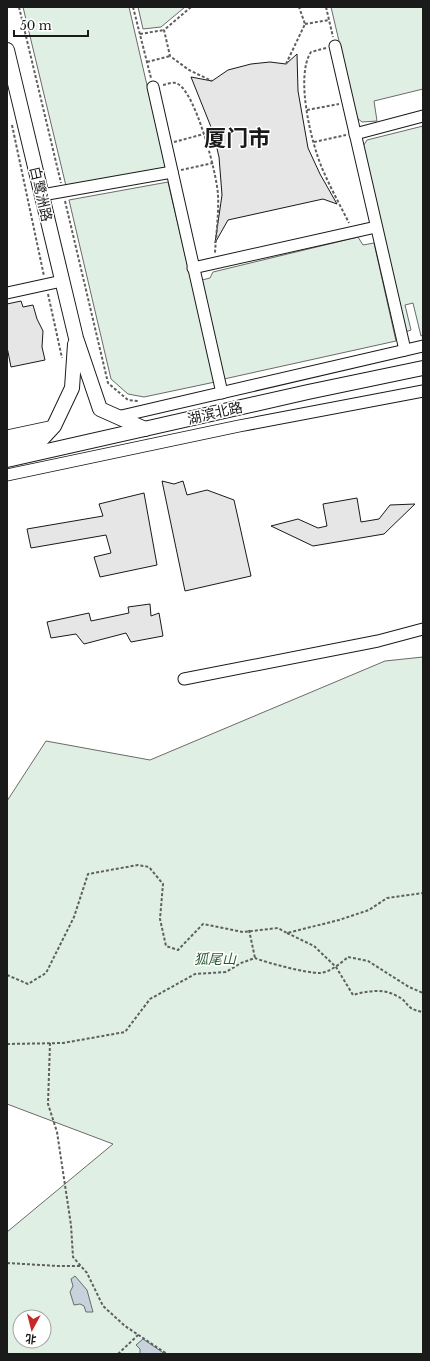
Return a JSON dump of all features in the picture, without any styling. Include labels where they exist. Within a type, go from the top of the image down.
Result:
[{"type":"main road","name":"白鹭洲路","points":[[7,50],[76,338],[100,409],[145,429]]},
{"type":"main road","name":"白鹭洲路","points":[[7,448],[41,440],[54,426],[72,388],[76,338]]},
{"type":"main road","name":"湖滨北路","points":[[7,460],[308,392],[423,368]]},
{"type":"street","points":[[335,46],[405,350]]},
{"type":"street","points":[[153,87],[222,393]]},
{"type":"street","points":[[355,134],[423,116]]},
{"type":"street","points":[[42,194],[172,172]]},
{"type":"street","points":[[193,268],[376,227]]},
{"type":"street","points":[[7,293],[62,281]]},
{"type":"street","points":[[117,417],[423,346]]},
{"type":"street","points":[[7,475],[239,426],[423,391]]},
{"type":"street","points":[[7,436],[54,426]]},
{"type":"street","points":[[184,679],[378,641],[423,629]]},
{"type":"path","points":[[133,7],[153,87],[173,82],[179,84],[188,97],[204,134],[213,164],[218,196],[214,264]]},
{"type":"path","points":[[140,34],[164,30],[191,7]]},
{"type":"path","points":[[286,64],[305,24],[299,7]]},
{"type":"path","points":[[326,7],[335,46],[311,52],[307,58],[304,70],[307,110],[321,167],[354,232]]},
{"type":"path","points":[[305,24],[329,20]]},
{"type":"path","points":[[164,30],[170,56],[189,70],[212,81]]},
{"type":"path","points":[[147,62],[170,56]]},
{"type":"path","points":[[307,110],[348,103]]},
{"type":"path","points":[[166,144],[204,134]]},
{"type":"path","points":[[314,142],[355,134]]},
{"type":"path","points":[[172,172],[213,164]]},
{"type":"path","points":[[7,975],[28,984],[46,973],[74,917],[88,874],[138,865],[149,867],[163,884],[160,919],[166,946],[178,950],[203,924],[243,932],[249,930],[278,928],[314,946],[336,967],[353,995],[373,990],[397,996],[412,1010],[423,1012]]},
{"type":"path","points":[[287,933],[339,920],[369,910],[387,898],[423,893]]},
{"type":"path","points":[[249,930],[255,958]]},
{"type":"path","points":[[7,1044],[50,1043],[90,1039],[126,1032],[150,999],[195,974],[226,972],[241,963],[255,958],[264,962],[320,974],[336,967],[348,957],[368,961],[409,987],[423,993]]},
{"type":"path","points":[[50,1043],[48,1104],[57,1132],[71,1225],[73,1257],[87,1273],[103,1306],[125,1326],[167,1354]]},
{"type":"path","points":[[7,1263],[81,1266]]},
{"type":"path","points":[[118,1354],[138,1335]]},
{"type":"green space","points":[[23,7],[129,7],[166,168],[66,186]]},
{"type":"green space","points":[[138,7],[185,7],[161,27],[143,29]]},
{"type":"green space","points":[[331,7],[423,7],[423,89],[374,101],[377,121],[362,122],[357,118]]},
{"type":"green space","points":[[423,126],[423,335],[421,336],[413,303],[405,305],[411,330],[405,332],[362,148],[367,140]]},
{"type":"green space","points":[[168,182],[215,382],[144,397],[128,394],[111,379],[69,200]]},
{"type":"green space","points":[[358,237],[363,245],[374,243],[396,341],[224,379],[202,280],[210,278],[213,272]]},
{"type":"green space","name":"狐尾山","points":[[423,657],[423,1354],[7,1354],[7,1232],[113,1144],[7,1104],[7,801],[46,741],[150,760],[385,661]]},
{"type":"shaded area","points":[[75,1276],[87,1290],[93,1312],[86,1312],[84,1306],[80,1304],[74,1305],[70,1292],[73,1286],[71,1279]]},
{"type":"shaded area","points":[[143,1339],[165,1354],[140,1354],[140,1349],[136,1345]]},
{"type":"building","points":[[297,54],[298,91],[308,148],[320,174],[337,204],[323,199],[228,220],[215,243],[222,195],[219,157],[213,132],[191,77],[212,81],[228,70],[251,64],[270,62],[286,64]]},
{"type":"building","points":[[21,301],[23,307],[33,305],[37,319],[43,331],[42,347],[45,360],[11,367],[7,347],[7,304]]},
{"type":"building","points":[[162,481],[174,484],[183,481],[187,495],[207,490],[234,500],[251,576],[185,591]]},
{"type":"building","points":[[144,493],[157,565],[100,577],[94,557],[111,553],[106,535],[31,548],[27,529],[103,516],[99,504]]},
{"type":"building","points":[[357,498],[361,522],[379,519],[390,505],[415,504],[384,534],[313,546],[271,526],[298,519],[318,528],[327,526],[323,504]]},
{"type":"building","points":[[150,604],[151,616],[159,613],[163,636],[131,642],[126,633],[84,644],[76,634],[51,638],[47,622],[89,613],[91,621],[129,613],[128,607]]},
{"type":"district","name":"厦门市","points":[[237,138]]}]
